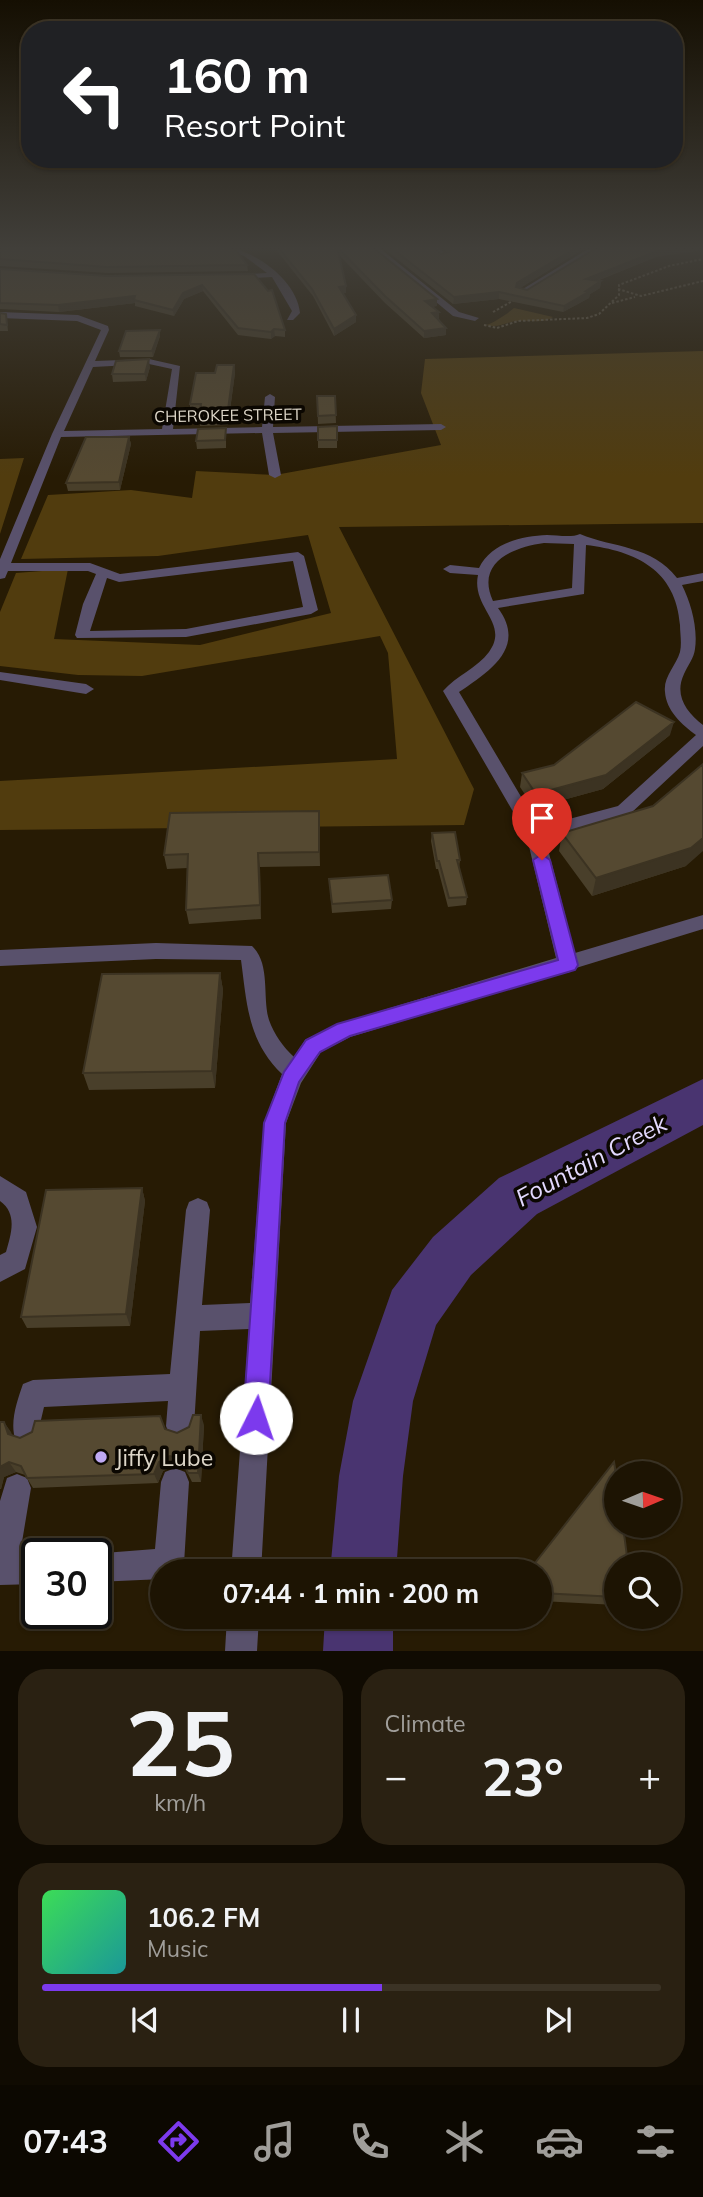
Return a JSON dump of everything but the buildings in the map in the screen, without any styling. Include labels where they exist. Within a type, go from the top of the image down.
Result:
[{"type":"street","points":[[99,323],[106,330],[57,434],[2,571],[76,566],[90,567],[119,578],[298,556],[311,610],[186,633],[82,635],[90,604],[103,573]]},
{"type":"street","points":[[92,364],[174,365],[177,368],[167,432]]},
{"type":"street","points":[[270,397],[267,430],[275,475]]},
{"type":"street","name":"CHEROKEE STREET","points":[[57,434],[441,427]]},
{"type":"street","points":[[535,834],[624,810],[703,735],[677,708],[672,692],[674,679],[688,649],[686,606],[674,582],[639,554],[580,538],[547,538],[518,544],[494,557],[484,572],[483,596],[502,622],[504,631],[500,647],[481,668],[451,691],[535,834],[569,965]]},
{"type":"street","points":[[491,606],[579,591],[580,538]]},
{"type":"street","points":[[450,569],[484,572]]},
{"type":"street","points":[[674,582],[703,577]]},
{"type":"street","points":[[685,658],[703,659]]},
{"type":"street","points":[[0,676],[86,689]]},
{"type":"street","points":[[247,1559],[275,1123],[295,1072],[313,1046],[344,1030],[569,965],[703,922]]},
{"type":"street","points":[[0,958],[156,951],[245,951],[251,957],[259,1020],[275,1053],[295,1072]]},
{"type":"street","points":[[0,1187],[18,1200],[25,1227],[16,1261],[0,1269]]},
{"type":"street","points":[[180,1426],[198,1210]]},
{"type":"street","points":[[188,1318],[262,1316]]},
{"type":"street","points":[[26,1431],[33,1394],[183,1387]]},
{"type":"street","points":[[112,1566],[169,1564],[175,1482]]},
{"type":"street","points":[[17,1488],[1,1570],[21,1569]]},
{"type":"street","points":[[241,1651],[242,1629]]},
{"type":"path","points":[[484,323],[497,328],[512,323]]},
{"type":"shaded area","points":[[491,323],[507,323],[495,326],[486,325]]},
{"type":"shaded area","points":[[703,351],[703,523],[339,527],[474,789],[464,825],[0,830],[0,781],[397,759],[388,653],[380,636],[142,676],[78,675],[0,666],[0,612],[16,573],[68,569],[54,639],[200,645],[331,613],[308,535],[158,556],[21,559],[48,495],[131,490],[192,498],[196,471],[275,475],[441,445],[421,393],[425,359]]},
{"type":"shaded area","points":[[24,458],[0,534],[0,459]]},
{"type":"waterway","name":"Fountain Creek","points":[[364,1559],[371,1476],[383,1401],[412,1310],[452,1256],[518,1196],[703,1101]]},
{"type":"waterway","name":"Fountain Creek","points":[[358,1651],[359,1629]]},
{"type":"place","name":"Jiffy Lube","points":[[101,1457]]},
{"type":"route","points":[[256,1418],[275,1123],[291,1079],[313,1046],[344,1030],[569,965],[542,860]]}]
